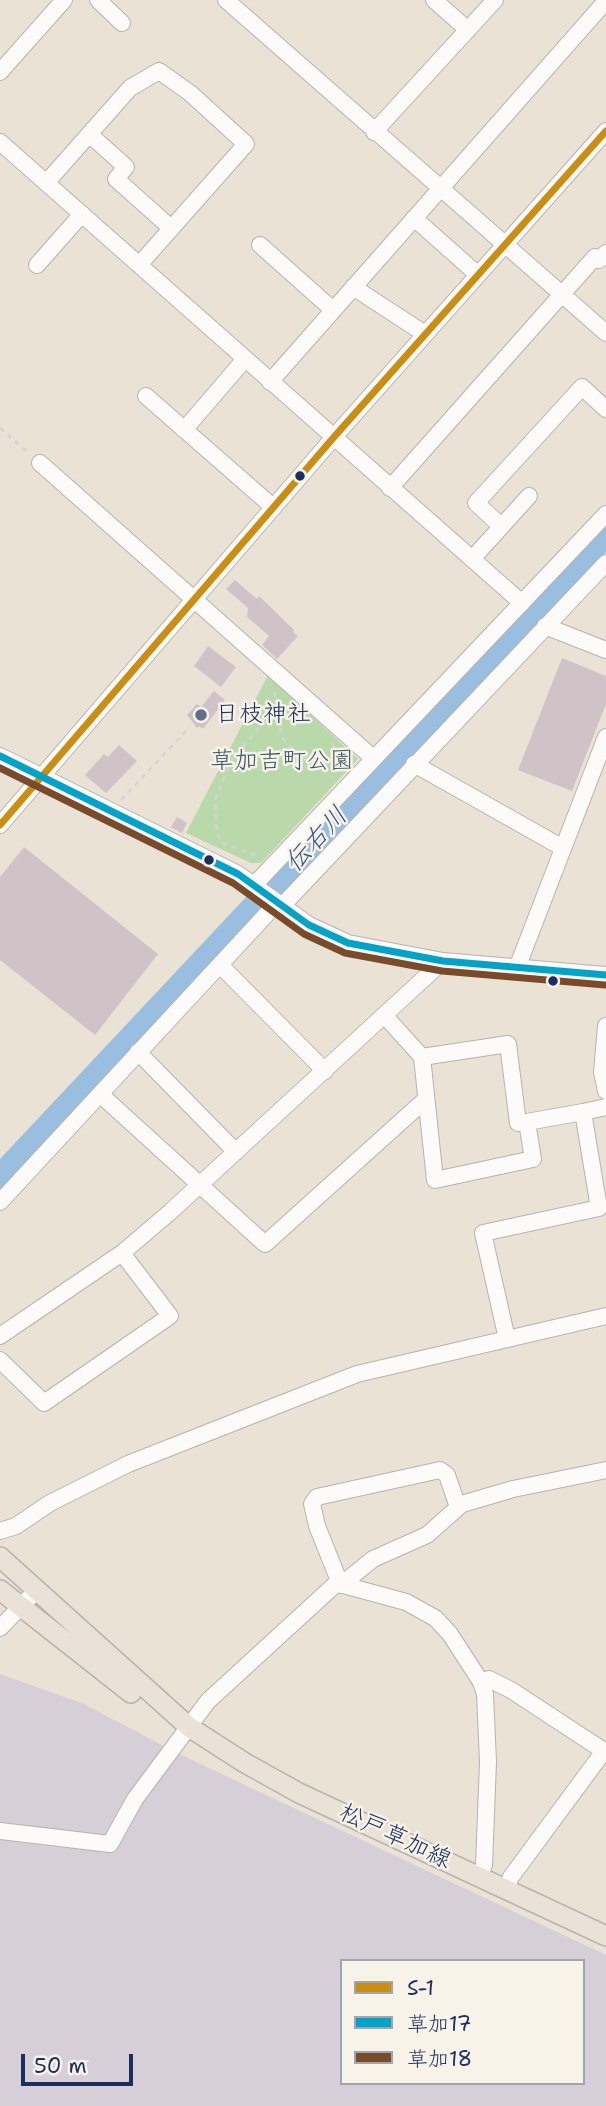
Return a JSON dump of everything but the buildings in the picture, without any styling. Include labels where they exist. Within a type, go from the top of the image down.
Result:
[{"type":"main road","name":"松戸草加線","points":[[0,1557],[189,1727]]},
{"type":"main road","name":"松戸草加線","points":[[0,1590],[20,1609],[131,1693],[299,1793],[606,1936]]},
{"type":"street","points":[[97,0],[122,23]]},
{"type":"street","points":[[226,0],[606,333]]},
{"type":"street","points":[[434,0],[468,30]]},
{"type":"street","points":[[374,132],[495,0]]},
{"type":"street","points":[[270,382],[606,1]]},
{"type":"street","points":[[0,72],[58,2]]},
{"type":"street","points":[[46,183],[130,88],[159,71],[190,93],[246,144],[139,265]]},
{"type":"street","points":[[0,825],[44,778],[334,437],[606,131]]},
{"type":"street","points":[[89,134],[126,167],[116,179],[171,228]]},
{"type":"street","points":[[0,142],[522,603]]},
{"type":"street","points":[[37,265],[82,214]]},
{"type":"street","points":[[414,218],[478,274]]},
{"type":"street","points":[[260,245],[333,310]]},
{"type":"street","points":[[390,488],[595,257],[599,260],[606,253]]},
{"type":"street","points":[[353,287],[425,334]]},
{"type":"street","points":[[184,430],[245,359]]},
{"type":"street","points":[[501,526],[476,503],[582,387],[606,409]]},
{"type":"street","points":[[146,396],[273,507]]},
{"type":"street","points":[[40,463],[373,758]]},
{"type":"street","points":[[472,559],[529,496]]},
{"type":"street","points":[[257,885],[373,758],[606,514]]},
{"type":"street","points":[[0,1202],[278,903],[606,564]]},
{"type":"street","points":[[545,626],[606,650]]},
{"type":"street","points":[[517,968],[606,737]]},
{"type":"street","points":[[0,756],[257,885],[309,925],[348,943],[443,961],[606,975]]},
{"type":"street","points":[[414,764],[563,848]]},
{"type":"street","points":[[0,1336],[122,1253],[201,1185],[443,961]]},
{"type":"street","points":[[220,965],[325,1071]]},
{"type":"street","points":[[384,1015],[422,1057],[435,1180],[533,1158],[527,1122]]},
{"type":"street","points":[[606,1026],[606,1091]]},
{"type":"street","points":[[422,1057],[508,1044],[518,1123],[606,1107]]},
{"type":"street","points":[[138,1052],[236,1152]]},
{"type":"street","points":[[101,1095],[265,1244],[425,1100]]},
{"type":"street","points":[[507,1339],[484,1233],[602,1208],[583,1112]]},
{"type":"street","points":[[0,1360],[44,1404],[170,1316],[122,1253]]},
{"type":"street","points":[[0,1531],[16,1526],[50,1503],[128,1464],[357,1374],[606,1316]]},
{"type":"street","points":[[0,1831],[110,1844],[135,1800],[208,1701],[339,1583],[373,1559],[427,1535],[458,1507],[513,1489],[606,1470]]},
{"type":"street","points":[[339,1583],[317,1525],[312,1504],[317,1497],[440,1471],[447,1475],[458,1507]]},
{"type":"street","points":[[339,1583],[407,1602],[435,1618],[450,1634],[481,1682],[485,1694],[488,1762],[484,1865],[479,1877]]},
{"type":"street","points":[[0,1628],[36,1591]]},
{"type":"street","points":[[481,1682],[489,1679],[511,1690],[605,1752],[511,1877],[506,1889]]},
{"type":"path","points":[[0,428],[40,463]]},
{"type":"path","points":[[281,685],[274,692],[283,738],[301,758],[332,767],[341,760]]},
{"type":"path","points":[[255,855],[222,843],[217,834],[215,800],[231,761],[259,729],[278,716],[309,720]]},
{"type":"path","points":[[116,805],[189,728]]},
{"type":"path","points":[[328,738],[341,760],[352,770]]},
{"type":"shaded area","points":[[0,1674],[84,1704],[175,1752],[606,1955],[606,2106],[0,2106]]},
{"type":"green space","name":"草加吉町公園","points":[[268,675],[358,759],[261,863],[251,863],[186,833]]},
{"type":"waterway","name":"伝右川","points":[[0,1178],[606,533]]},
{"type":"transit line","name":"S-1","points":[[0,825],[334,437],[606,131]]},
{"type":"transit line","name":"草加17","points":[[0,756],[238,874],[309,925],[348,943],[443,961],[606,975]]},
{"type":"transit line","name":"草加18","points":[[0,768],[233,883],[304,934],[345,953],[442,971],[605,985]]},
{"type":"place","name":"日枝神社","points":[[201,715]]}]
